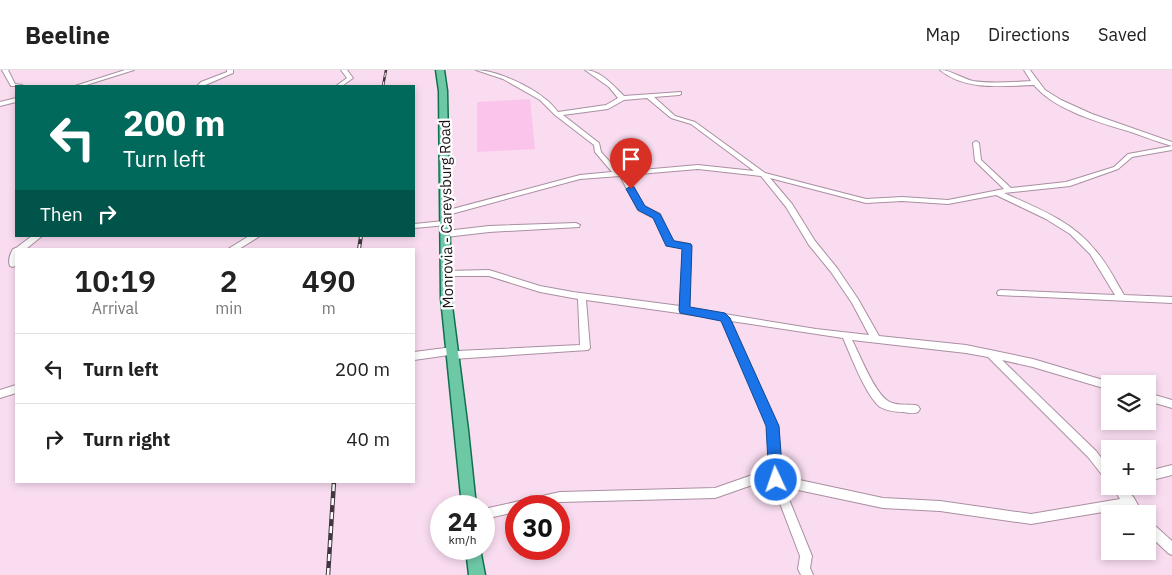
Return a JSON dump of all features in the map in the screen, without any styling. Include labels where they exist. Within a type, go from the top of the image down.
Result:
[{"type":"main road","name":"Monrovia - Careysburg Road","points":[[440,70],[443,91],[446,298],[468,495]]},
{"type":"main road","points":[[475,560],[476,575]]},
{"type":"street","points":[[5,70],[13,85],[15,85]]},
{"type":"street","points":[[81,85],[131,70]]},
{"type":"street","points":[[201,85],[230,73],[230,70]]},
{"type":"street","points":[[340,85],[350,78],[344,70]]},
{"type":"street","points":[[479,70],[505,78],[542,99],[557,114],[597,144],[598,152],[620,173],[641,208],[657,216],[670,243],[687,246],[684,310]]},
{"type":"street","points":[[588,70],[611,86],[622,98]]},
{"type":"street","points":[[943,70],[962,80],[998,84],[1035,83]]},
{"type":"street","points":[[1027,70],[1035,83],[1046,94],[1085,113],[1172,144]]},
{"type":"street","points":[[557,114],[608,107],[622,98],[679,93]]},
{"type":"street","points":[[648,95],[673,117],[693,124],[763,174],[789,206],[812,243],[834,270],[855,301],[876,339]]},
{"type":"street","points":[[0,104],[15,100]]},
{"type":"street","points":[[976,143],[978,161],[1010,191]]},
{"type":"street","points":[[415,226],[444,219],[560,182],[620,173],[698,167],[763,174],[866,201],[902,199],[948,202],[998,192],[1081,181],[1116,168],[1130,155],[1172,148]]},
{"type":"street","points":[[998,192],[1041,213],[1073,233],[1093,252],[1122,298]]},
{"type":"street","points":[[446,234],[489,229],[576,225]]},
{"type":"street","points":[[21,248],[37,237]]},
{"type":"street","points":[[234,248],[254,237]]},
{"type":"street","points":[[13,264],[15,254]]},
{"type":"street","points":[[446,274],[489,273],[540,289],[582,296],[846,336],[966,349],[1033,363],[1101,383]]},
{"type":"street","points":[[1001,293],[1172,300]]},
{"type":"street","points":[[415,356],[585,348],[582,296]]},
{"type":"street","points":[[725,318],[773,426],[776,480],[806,556],[804,568],[807,575]]},
{"type":"street","points":[[846,336],[863,372],[882,403],[889,406],[914,409]]},
{"type":"street","points":[[991,355],[1092,454],[1101,466]]},
{"type":"street","points":[[0,394],[15,389]]},
{"type":"street","points":[[1156,399],[1172,404]]},
{"type":"street","points":[[1156,474],[1172,470]]},
{"type":"street","points":[[570,497],[714,493],[755,479],[776,480],[883,503],[940,506],[1031,519],[1130,502]]},
{"type":"street","points":[[1124,495],[1132,505]]},
{"type":"street","points":[[1156,534],[1172,549]]},
{"type":"shaded area","points":[[530,99],[535,149],[477,152],[477,102]]},
{"type":"railway","points":[[383,85],[386,70]]},
{"type":"railway","points":[[359,248],[361,237]]},
{"type":"railway","points":[[328,575],[334,483]]},
{"type":"route","points":[[631,189],[641,208],[657,216],[670,243],[687,246],[684,310],[725,318],[773,426],[776,480]]}]
